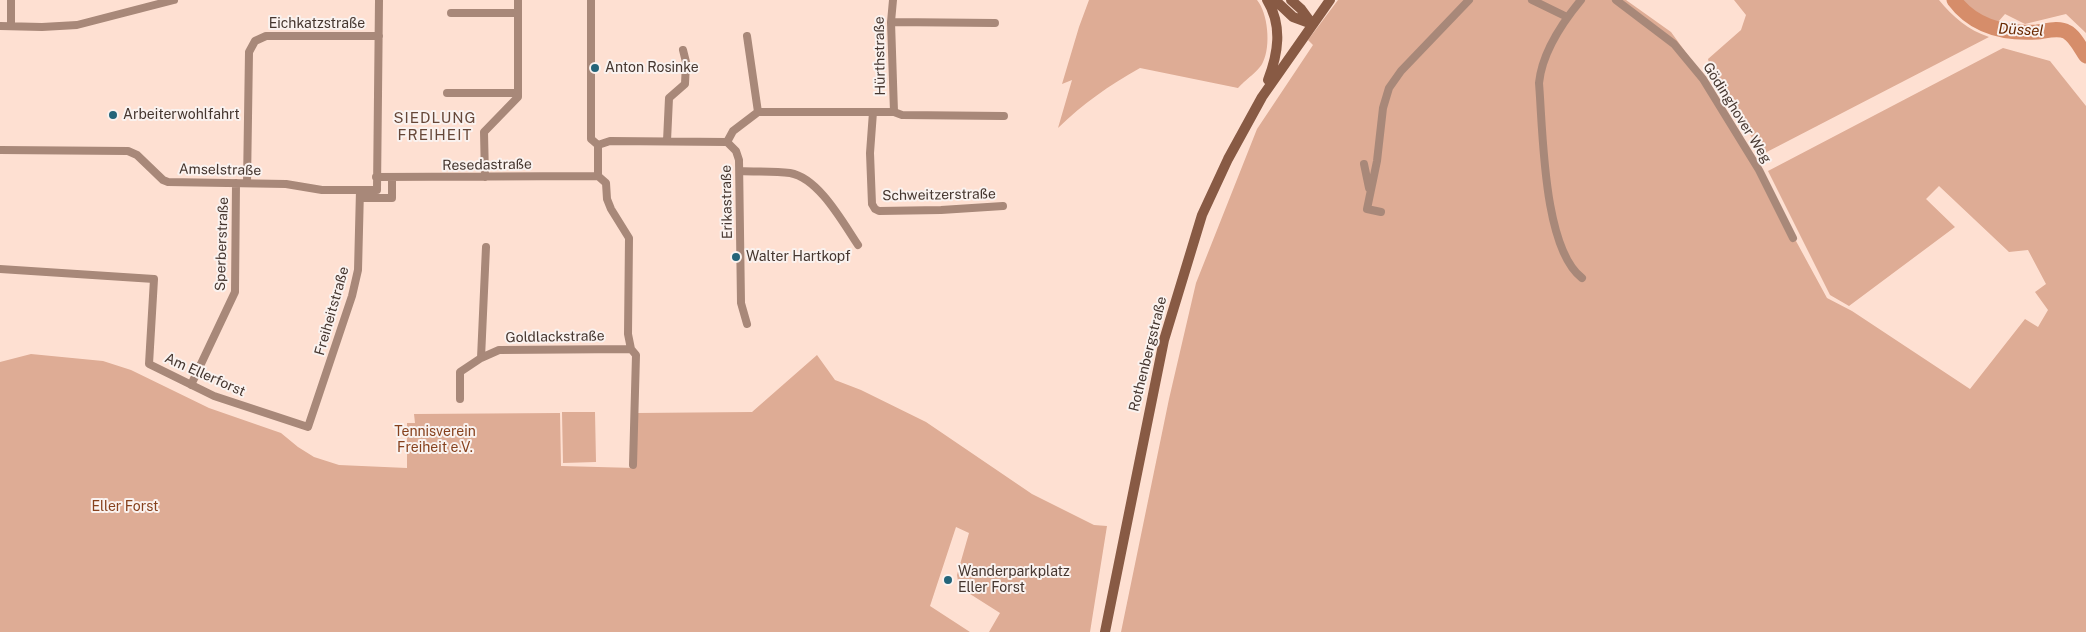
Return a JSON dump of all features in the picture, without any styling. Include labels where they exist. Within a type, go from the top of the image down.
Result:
[{"type":"main road","name":"Rothenbergstraße","points":[[1262,96],[1276,57],[1278,34],[1274,15],[1267,0]]},
{"type":"main road","points":[[1275,0],[1293,17],[1312,24]]},
{"type":"main road","points":[[1291,0],[1301,9],[1312,24]]},
{"type":"main road","name":"Rothenbergstraße","points":[[1105,632],[1145,425],[1164,340],[1202,215],[1228,159],[1262,96],[1330,0]]},
{"type":"street","points":[[11,0],[11,26]]},
{"type":"street","points":[[0,26],[77,25],[148,3],[174,0]]},
{"type":"street","points":[[360,190],[377,190],[379,0]]},
{"type":"street","points":[[485,177],[484,132],[518,97],[518,0]]},
{"type":"street","points":[[591,0],[591,139],[598,145],[598,176],[606,183],[607,199],[611,209],[629,238],[628,334],[631,349],[636,354],[633,465]]},
{"type":"street","name":"Hürthstraße","points":[[893,0],[891,22],[894,112]]},
{"type":"street","points":[[1381,212],[1367,209],[1383,108],[1389,88],[1400,71],[1469,0]]},
{"type":"street","points":[[1532,0],[1567,17]]},
{"type":"street","points":[[1581,0],[1567,17],[1544,60],[1539,84],[1554,228],[1569,262],[1582,278]]},
{"type":"street","name":"Gödinghover Weg","points":[[1616,0],[1674,44],[1703,79],[1759,170],[1793,238]]},
{"type":"street","points":[[451,13],[518,13]]},
{"type":"street","points":[[891,22],[995,23]]},
{"type":"street","name":"Eichkatzstraße","points":[[257,40],[266,36],[379,36]]},
{"type":"street","points":[[746,36],[758,112]]},
{"type":"street","name":"Sperberstraße","points":[[247,183],[249,52],[252,44],[257,40]]},
{"type":"street","points":[[667,141],[669,98],[685,84],[686,62],[683,50]]},
{"type":"street","points":[[447,93],[518,93]]},
{"type":"street","points":[[598,145],[610,140],[727,142],[734,131],[758,112],[894,112],[902,115],[1004,116]]},
{"type":"street","name":"Hürthstraße","points":[[873,112],[870,162],[872,204],[875,209]]},
{"type":"street","name":"Erikastraße","points":[[727,142],[736,151],[740,160],[741,303],[747,324]]},
{"type":"street","name":"Amselstraße","points":[[0,150],[128,151],[137,155],[163,180],[168,182],[286,184],[322,190],[360,190]]},
{"type":"street","points":[[1364,164],[1370,192]]},
{"type":"street","points":[[740,171],[792,174],[803,179],[814,186],[858,245]]},
{"type":"street","name":"Resedastraße","points":[[376,177],[598,176]]},
{"type":"street","points":[[360,198],[392,198],[392,178]]},
{"type":"street","name":"Sperberstraße","points":[[190,385],[235,292],[236,183]]},
{"type":"street","name":"Freiheitstraße","points":[[308,427],[352,296],[358,270],[360,190]]},
{"type":"street","name":"Schweitzerstraße","points":[[875,209],[879,211],[941,210],[1003,206]]},
{"type":"street","points":[[481,358],[486,247]]},
{"type":"street","name":"Am Ellerforst","points":[[0,269],[154,279],[148,364],[190,385],[231,402],[308,427]]},
{"type":"street","name":"Goldlackstraße","points":[[460,399],[460,372],[481,358],[499,350],[631,349]]},
{"type":"green space","points":[[1089,0],[1257,0],[1264,13],[1268,39],[1263,62],[1238,88],[1140,68],[1097,95],[1058,128],[1072,80],[1062,84]]},
{"type":"green space","points":[[1338,0],[1626,0],[1671,32],[1716,94],[1827,298],[1852,311],[1970,389],[2025,319],[2038,327],[2048,310],[2035,292],[2046,284],[2028,250],[2009,252],[1939,186],[1926,199],[1955,227],[1849,306],[1830,295],[1768,171],[2003,48],[2050,61],[2086,106],[2086,632],[1121,632],[1169,399],[1196,283],[1257,129],[1313,45],[1308,40]]},
{"type":"green space","points":[[1734,0],[1939,0],[1961,22],[1974,31],[1989,37],[1761,155],[1743,122],[1717,82],[1708,59],[1741,30],[1746,15]]},
{"type":"green space","points":[[1962,0],[2086,0],[2086,33],[2066,14],[2025,24],[2005,14],[1998,22],[1989,23],[1966,6]]},
{"type":"green space","name":"Eller Forst","points":[[31,354],[103,361],[131,370],[209,408],[281,433],[314,457],[339,465],[407,468],[407,423],[415,423],[414,414],[560,413],[561,466],[635,468],[636,413],[752,412],[817,355],[835,380],[861,390],[926,422],[1032,494],[1094,525],[1107,526],[1090,632],[989,632],[1000,613],[959,587],[957,575],[969,533],[956,527],[930,606],[970,632],[0,632],[0,362]]},
{"type":"green space","points":[[562,412],[595,412],[596,462],[563,463]]},
{"type":"waterway","name":"Düssel","points":[[1954,0],[1971,17],[1991,27],[2013,32],[2064,31],[2073,36],[2086,56]]},
{"type":"place","name":"Anton Rosinke","points":[[595,68]]},
{"type":"place","name":"Arbeiterwohlfahrt","points":[[113,115]]},
{"type":"place","name":"Walter Hartkopf","points":[[736,257]]},
{"type":"place","name":"Wanderparkplatz Eller Forst","points":[[948,580]]},
{"type":"district","name":"SIEDLUNG FREIHEIT","points":[[435,126]]},
{"type":"park label","name":"Tennisverein Freiheit e.V.","points":[[435,440]]}]
